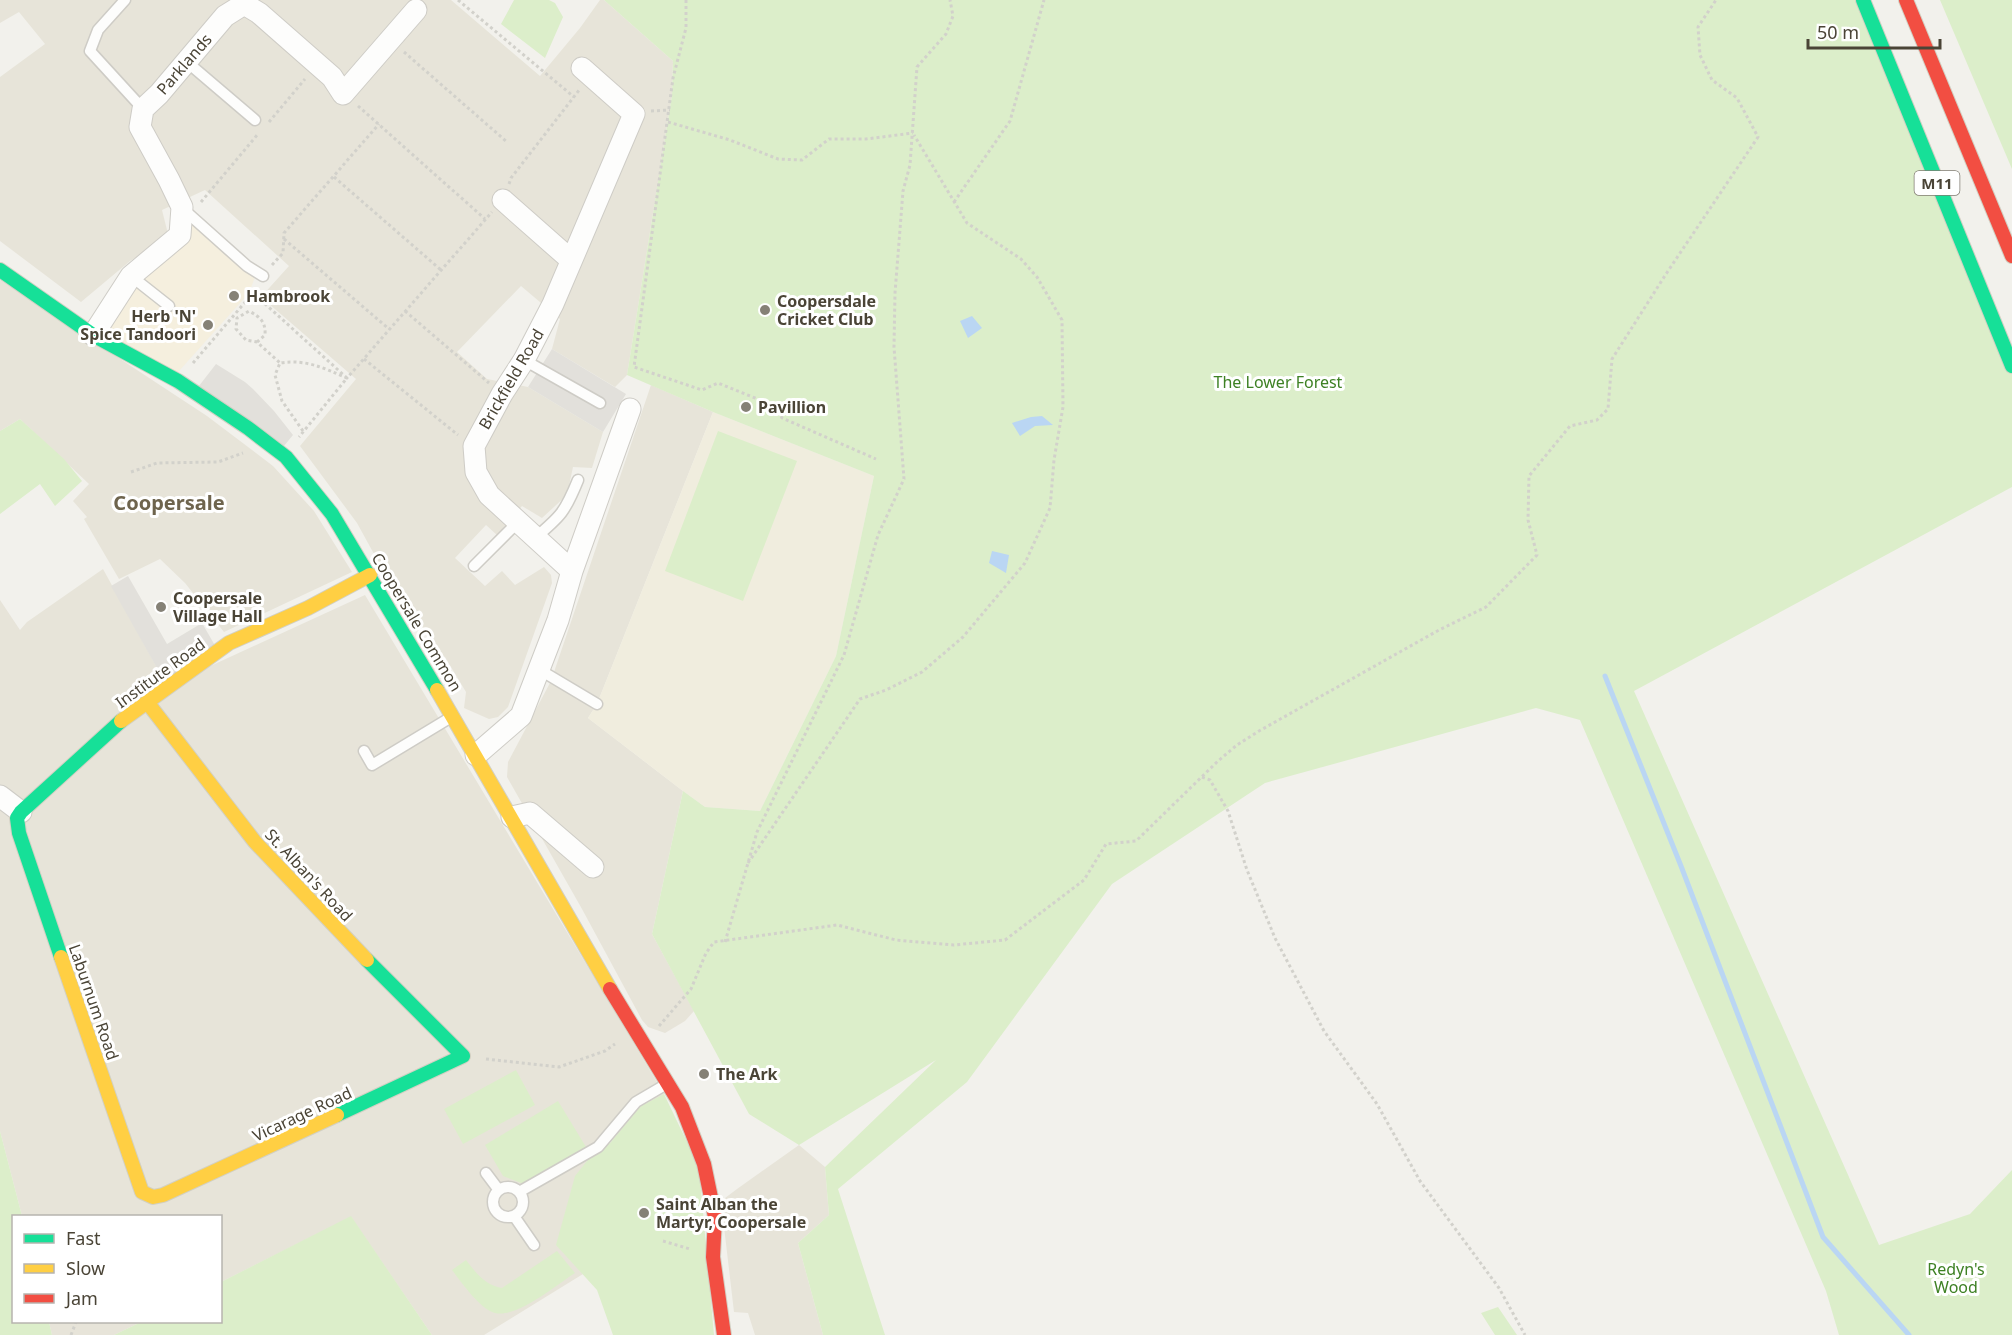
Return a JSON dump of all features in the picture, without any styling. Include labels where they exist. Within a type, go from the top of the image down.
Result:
[{"type":"main road","name":"M11","points":[[1863,0],[2012,366]]},
{"type":"main road","name":"M11","points":[[1906,0],[2012,256]]},
{"type":"main road","name":"Coopersale Common","points":[[0,270],[93,334],[178,381],[261,437],[286,457],[332,514],[476,755],[634,1030],[682,1107],[704,1164],[715,1217],[713,1257],[724,1335]]},
{"type":"main road","name":"Institute Road","points":[[21,812],[121,721],[229,643],[308,608],[370,575]]},
{"type":"main road","name":"St. Alban's Road","points":[[147,702],[255,842],[359,952],[463,1056]]},
{"type":"main road","name":"Laburnum Road","points":[[21,812],[17,818],[19,833],[142,1192],[153,1197]]},
{"type":"main road","name":"Vicarage Road","points":[[153,1197],[277,1144],[463,1056]]},
{"type":"street","name":"Parklands","points":[[186,211],[140,128],[143,109],[159,94],[225,16],[244,2],[332,77],[342,94]]},
{"type":"street","points":[[342,94],[416,10]]},
{"type":"street","name":"Brickfield Road","points":[[572,571],[489,495],[476,472],[474,446],[502,394],[524,360],[553,304],[634,114],[586,72]]},
{"type":"street","points":[[503,200],[571,260]]},
{"type":"street","points":[[93,334],[131,276],[180,235],[186,211]]},
{"type":"street","points":[[476,755],[520,716],[558,620],[572,571],[630,409]]},
{"type":"street","points":[[0,796],[21,812]]},
{"type":"street","points":[[512,817],[530,813],[593,867]]},
{"type":"lane","points":[[125,0],[98,30],[90,51],[143,109]]},
{"type":"lane","points":[[187,62],[255,120]]},
{"type":"lane","points":[[186,211],[247,266],[263,276]]},
{"type":"lane","points":[[131,276],[169,306]]},
{"type":"lane","points":[[524,360],[600,403]]},
{"type":"lane","points":[[535,538],[559,518],[567,507],[578,480]]},
{"type":"lane","points":[[474,566],[518,522]]},
{"type":"lane","points":[[540,670],[597,704]]},
{"type":"lane","points":[[364,751],[372,765],[453,716]]},
{"type":"lane","points":[[519,1192],[598,1147],[636,1102],[667,1084]]},
{"type":"lane","points":[[486,1173],[498,1189]]},
{"type":"lane","points":[[508,1186],[519,1192],[523,1202],[522,1207],[514,1215],[507,1217],[496,1211],[492,1203],[498,1189],[508,1186]]},
{"type":"lane","points":[[514,1215],[534,1245]]},
{"type":"path","points":[[458,0],[574,97]]},
{"type":"path","points":[[686,0],[686,28],[673,78],[634,367],[702,390],[718,383],[775,406],[782,418],[876,459]]},
{"type":"path","points":[[725,942],[756,832],[844,655],[878,535],[904,479],[894,347],[895,293],[903,191],[910,165],[917,68],[946,34],[953,16],[950,0]]},
{"type":"path","points":[[954,202],[1010,121],[1044,0]]},
{"type":"path","points":[[463,1056],[559,1067],[605,1051],[634,1030],[652,1034],[691,990],[706,953],[714,942],[837,925],[896,940],[954,945],[1005,940],[1084,880],[1106,844],[1136,841],[1237,745],[1439,630],[1486,607],[1537,555],[1528,520],[1528,476],[1570,426],[1597,420],[1608,409],[1612,359],[1758,137],[1737,98],[1712,80],[1701,55],[1698,27],[1716,0]]},
{"type":"path","points":[[390,40],[507,142]]},
{"type":"path","points":[[186,211],[317,64]]},
{"type":"path","points":[[286,457],[303,431],[347,378],[503,200],[511,178],[574,97],[586,72]]},
{"type":"path","points":[[342,94],[485,219]]},
{"type":"path","points":[[668,122],[730,140],[778,159],[802,160],[829,139],[866,139],[913,133]]},
{"type":"path","points":[[178,381],[235,317],[263,276],[283,253],[284,233],[379,124]]},
{"type":"path","points":[[746,867],[860,699],[886,690],[922,672],[963,637],[1025,563],[1050,508],[1054,460],[1063,407],[1062,320],[1037,277],[1021,259],[967,223],[913,133]]},
{"type":"path","points":[[334,176],[441,270]]},
{"type":"path","points":[[284,239],[389,329]]},
{"type":"path","points":[[253,293],[347,378]]},
{"type":"path","points":[[235,317],[249,311],[260,317],[266,327],[266,335],[257,342]]},
{"type":"path","points":[[405,311],[502,394]]},
{"type":"path","points":[[235,317],[236,329],[246,340],[257,342],[280,363]]},
{"type":"path","points":[[364,359],[445,426],[474,446]]},
{"type":"path","points":[[280,363],[297,360],[347,378]]},
{"type":"path","points":[[280,363],[274,375],[282,401],[303,431]]},
{"type":"path","points":[[131,472],[157,463],[218,462],[240,455],[261,437]]},
{"type":"path","points":[[1202,777],[1210,780],[1228,811],[1246,870],[1275,938],[1324,1031],[1377,1104],[1420,1181],[1499,1288],[1525,1335]]},
{"type":"shaded area","points":[[0,0],[451,0],[540,76],[600,0],[604,0],[673,61],[672,95],[627,375],[615,387],[552,349],[560,319],[521,286],[457,352],[487,379],[528,387],[603,432],[592,468],[573,467],[567,495],[542,518],[522,506],[497,535],[486,525],[455,558],[485,586],[502,571],[515,585],[544,567],[551,575],[552,583],[508,707],[498,717],[489,719],[464,708],[466,692],[445,657],[437,651],[408,602],[396,594],[357,523],[300,446],[356,379],[261,297],[289,266],[205,190],[162,210],[169,238],[130,261],[81,302],[0,241],[0,77],[45,44],[19,12],[0,23]]},
{"type":"shaded area","points":[[185,217],[255,277],[249,293],[170,381],[97,333]]},
{"type":"shaded area","points":[[0,280],[207,416],[273,466],[314,511],[352,572],[224,632],[185,583],[160,559],[119,579],[84,519],[87,517],[73,501],[89,484],[20,419],[0,431]]},
{"type":"shaded area","points":[[552,349],[626,394],[603,432],[528,387]]},
{"type":"shaded area","points":[[216,364],[253,389],[293,435],[279,452],[195,391]]},
{"type":"shaded area","points":[[651,385],[713,412],[597,704],[588,718],[683,791],[652,934],[694,1011],[685,1021],[665,1033],[648,1027],[642,1020],[507,777],[508,762],[551,681]]},
{"type":"shaded area","points":[[713,412],[874,476],[836,656],[760,811],[705,807],[588,718],[597,704]]},
{"type":"shaded area","points":[[103,569],[167,686],[365,595],[664,1094],[613,1140],[591,1156],[558,1240],[583,1274],[484,1335],[432,1335],[351,1217],[222,1282],[222,1215],[22,1215],[0,1131],[0,600],[20,630],[27,622]]},
{"type":"shaded area","points":[[128,576],[167,644],[202,623],[217,649],[167,686],[111,586]]},
{"type":"shaded area","points":[[799,1145],[825,1167],[829,1215],[798,1243],[823,1335],[755,1335],[748,1313],[734,1312],[721,1201]]},
{"type":"shaded area","points":[[49,1323],[139,1323],[114,1335],[52,1335]]},
{"type":"green space","points":[[514,0],[549,0],[555,3],[563,17],[545,58],[501,24]]},
{"type":"green space","name":"The Lower Forest","points":[[604,0],[1857,0],[2012,347],[2012,487],[1634,691],[1879,1245],[1970,1214],[2012,1170],[2012,1335],[1839,1335],[1826,1291],[1580,720],[1536,708],[1265,783],[1112,884],[967,1082],[838,1189],[885,1335],[823,1335],[798,1243],[829,1215],[825,1167],[936,1060],[799,1145],[749,1114],[652,934],[683,791],[705,807],[760,811],[836,656],[874,476],[627,375],[672,95],[673,61]]},
{"type":"green space","points":[[1940,0],[2012,0],[2012,169]]},
{"type":"green space","points":[[20,419],[64,459],[82,481],[55,506],[40,484],[0,514],[0,431]]},
{"type":"green space","points":[[718,431],[797,461],[743,601],[665,571]]},
{"type":"green space","points":[[516,1070],[535,1105],[463,1144],[444,1109]]},
{"type":"green space","points":[[664,1094],[699,1167],[714,1335],[613,1335],[597,1290],[556,1245],[575,1176],[591,1156],[610,1143],[641,1106]]},
{"type":"green space","points":[[558,1101],[586,1147],[524,1184],[503,1176],[485,1145]]},
{"type":"green space","points":[[0,1131],[22,1215],[12,1215],[12,1323],[49,1323],[52,1335],[0,1335]]},
{"type":"green space","points":[[351,1216],[432,1335],[114,1335],[139,1323],[222,1323],[222,1281]]},
{"type":"green space","points":[[557,1251],[575,1273],[525,1306],[504,1313],[489,1311],[472,1295],[452,1270],[466,1260],[486,1281],[502,1288]]},
{"type":"green space","points":[[1498,1307],[1517,1335],[1495,1335],[1481,1313]]},
{"type":"water","points":[[972,316],[982,328],[968,338],[960,321]]},
{"type":"water","points":[[1042,416],[1053,425],[1035,426],[1020,436],[1012,423],[1031,417]]},
{"type":"water","points":[[992,551],[1009,555],[1006,573],[989,563]]},
{"type":"waterway","points":[[1605,676],[1681,866],[1823,1237],[1909,1335]]},
{"type":"traffic: fast","points":[[1863,0],[2012,366]]},
{"type":"traffic: fast","points":[[0,270],[93,335],[178,381],[248,428],[286,457],[332,514],[437,690]]},
{"type":"traffic: fast","points":[[61,957],[19,833],[17,818],[121,721]]},
{"type":"traffic: fast","points":[[337,1115],[463,1056],[367,960]]},
{"type":"traffic: slow","points":[[121,721],[229,643],[308,608],[370,575]]},
{"type":"traffic: slow","points":[[437,690],[610,989]]},
{"type":"traffic: slow","points":[[147,702],[255,842],[367,960]]},
{"type":"traffic: slow","points":[[61,957],[142,1192],[153,1197],[163,1195],[337,1115]]},
{"type":"traffic: jam","points":[[1906,0],[2012,256]]},
{"type":"traffic: jam","points":[[610,989],[682,1107],[704,1164],[715,1217],[713,1257],[724,1335]]},
{"type":"place","name":"Hambrook","points":[[234,296]]},
{"type":"place","name":"Coopersdale Cricket Club","points":[[765,310]]},
{"type":"place","name":"Herb 'N' Spice Tandoori","points":[[208,325]]},
{"type":"place","name":"Pavillion","points":[[746,407]]},
{"type":"place","name":"Coopersale Village Hall","points":[[161,607]]},
{"type":"place","name":"The Ark","points":[[704,1074]]},
{"type":"place","name":"Saint Alban the Martyr, Coopersale","points":[[644,1213]]},
{"type":"district","name":"Coopersale","points":[[169,502]]},
{"type":"park label","name":"Redyn's Wood","points":[[1956,1278]]}]
